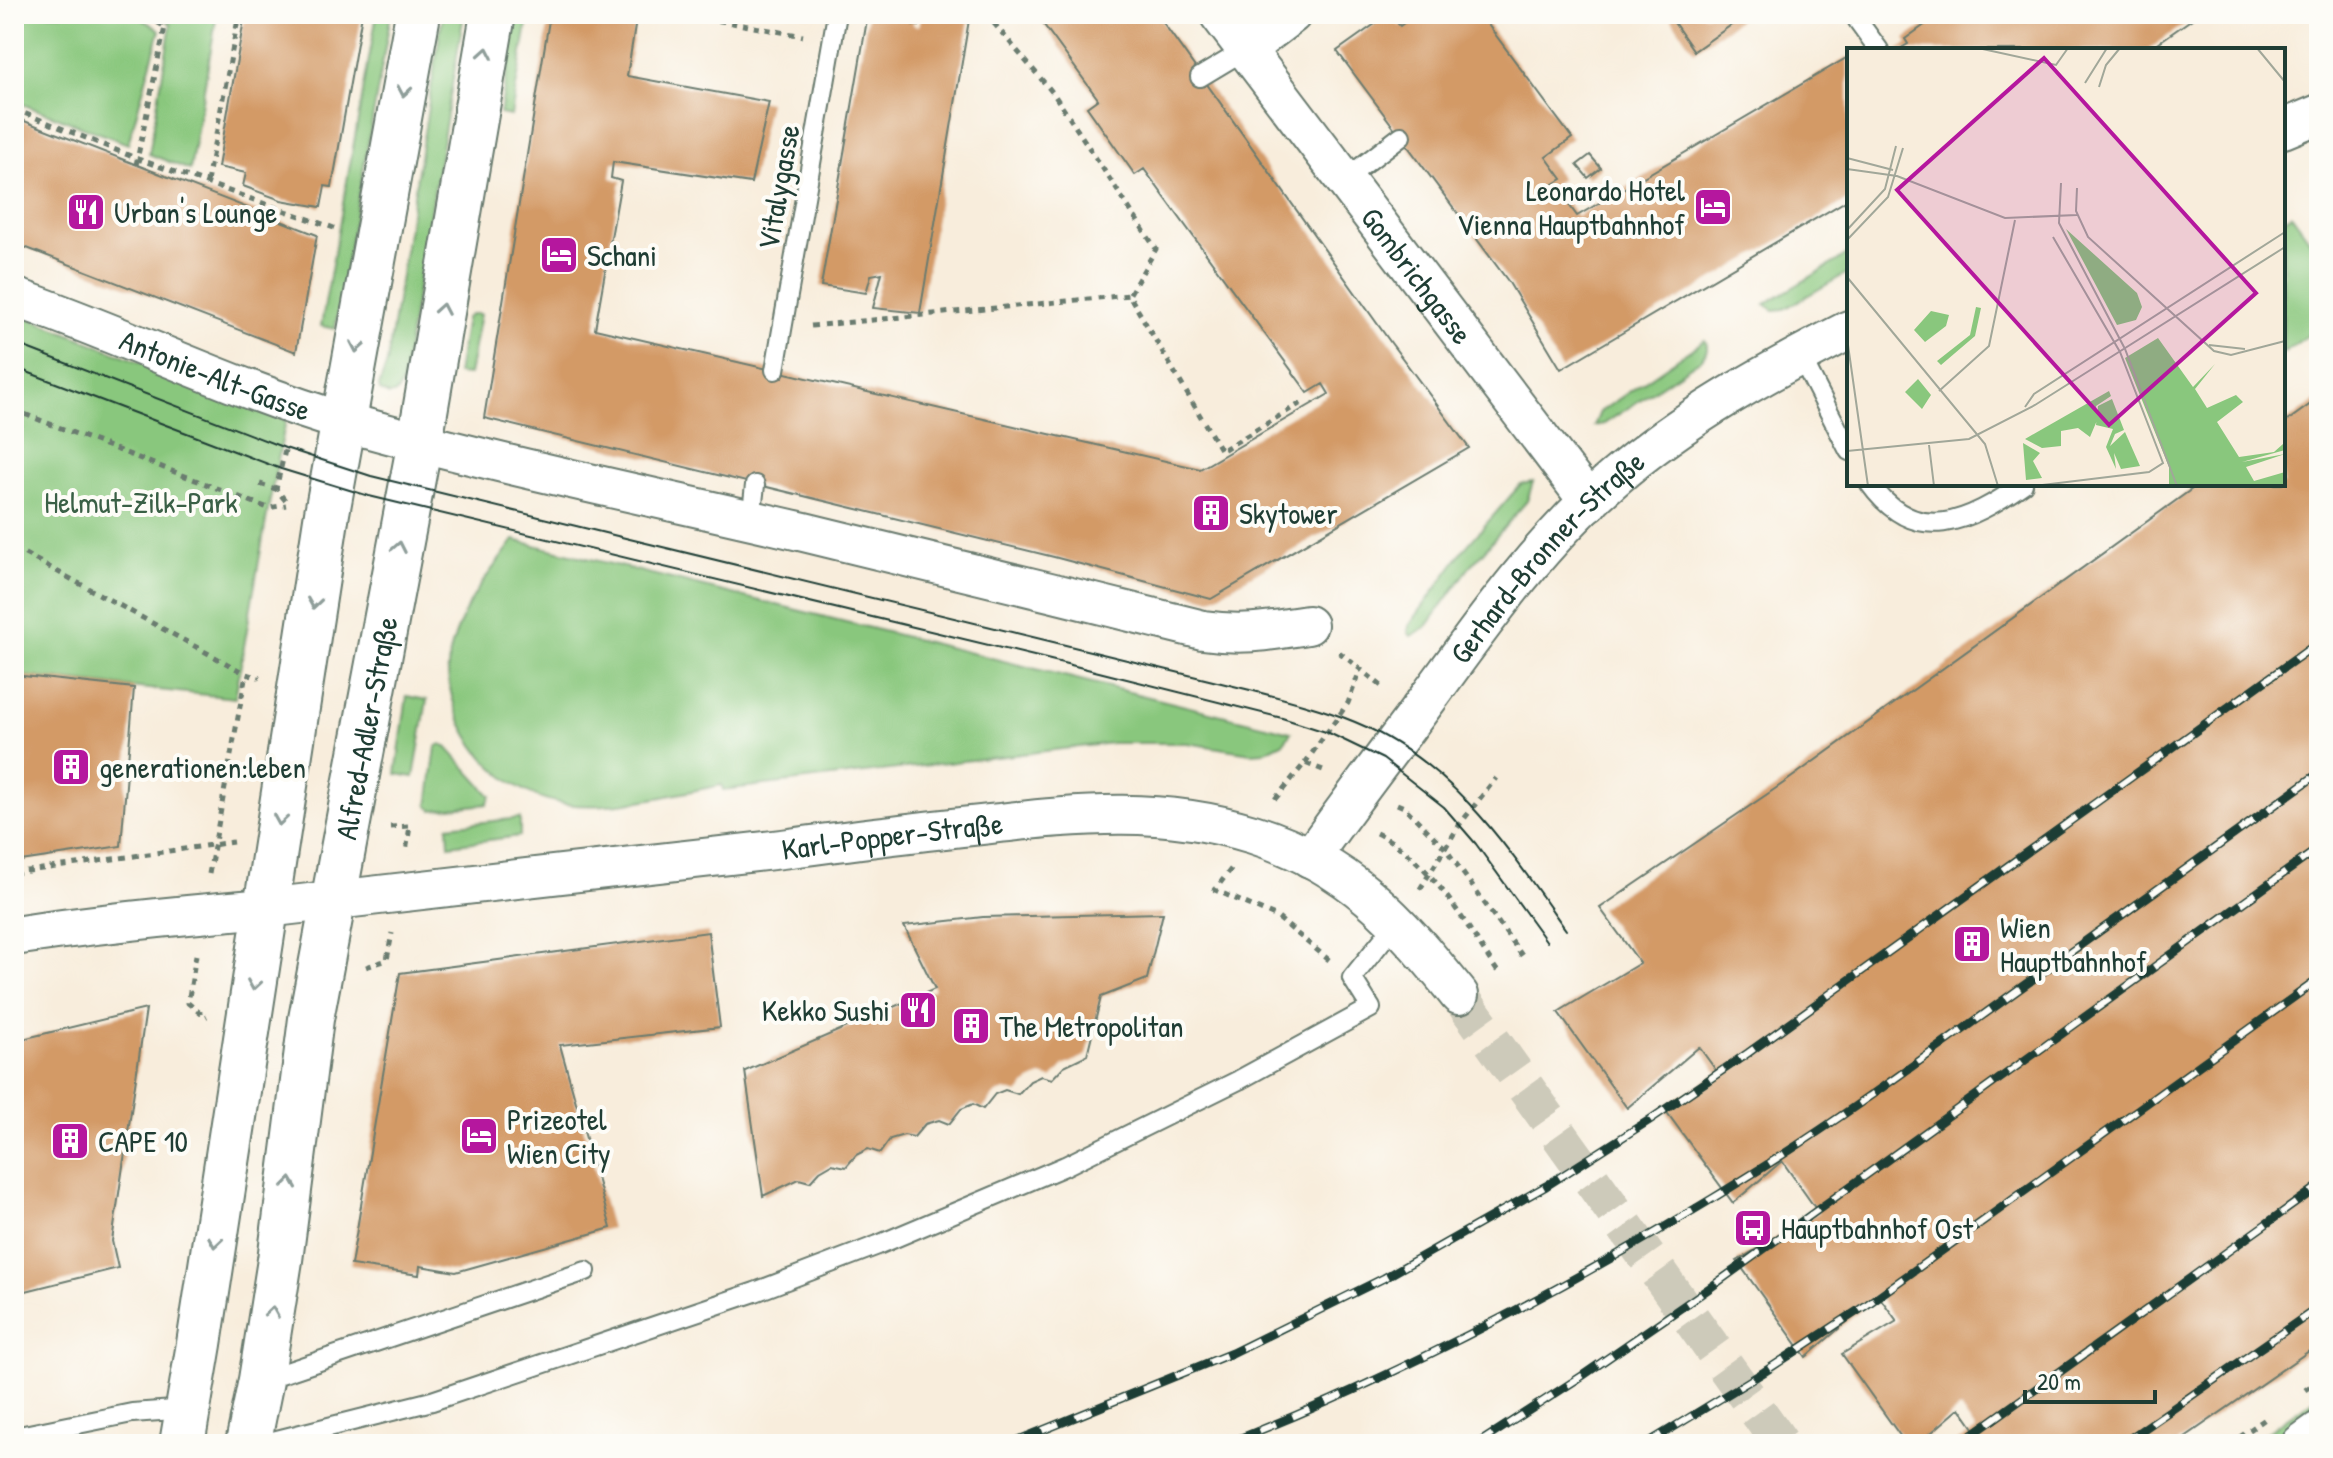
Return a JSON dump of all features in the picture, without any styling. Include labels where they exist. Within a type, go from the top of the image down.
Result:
[{"type":"street","points":[[185,1426],[327,513],[418,14]]},
{"type":"street","name":"Alfred-Adler-Straße","points":[[248,1444],[280,1260],[311,1019],[420,441],[493,14]]},
{"type":"street","name":"Gombrichgasse","points":[[1219,14],[1589,502]]},
{"type":"street","points":[[1245,50],[1292,14]]},
{"type":"street","points":[[2285,128],[2319,114]]},
{"type":"street","name":"Antonie-Alt-Gasse","points":[[14,297],[100,328],[279,401],[420,441]]},
{"type":"street","name":"Gerhard-Bronner-Straße","points":[[1310,858],[1501,599],[1589,502],[1690,421],[1800,355],[1847,331]]},
{"type":"street","points":[[420,441],[753,503],[1203,630],[1259,633],[1308,625]]},
{"type":"street","name":"Karl-Popper-Straße","points":[[14,936],[67,927],[266,908],[940,829],[1097,814],[1139,814],[1221,825],[1284,845],[1310,858],[1365,892],[1397,922],[1459,995]]},
{"type":"street","points":[[2301,1444],[2319,1431]]},
{"type":"lane","name":"Vitalygasse","points":[[775,370],[837,14]]},
{"type":"lane","points":[[1858,21],[1878,48]]},
{"type":"lane","points":[[1200,77],[1245,50]]},
{"type":"lane","points":[[1344,180],[1401,136]]},
{"type":"lane","points":[[1800,355],[1847,447]]},
{"type":"lane","points":[[1872,486],[1898,513],[1931,524],[1953,522],[1977,513],[2020,486]]},
{"type":"lane","points":[[261,1444],[432,1401],[565,1358],[755,1292],[878,1245],[1065,1166],[1239,1080],[1371,1008],[1352,978],[1397,922]]},
{"type":"lane","points":[[261,1380],[586,1271]]},
{"type":"lane","points":[[14,1437],[132,1413],[185,1426]]},
{"type":"path","points":[[137,162],[165,27],[144,14]]},
{"type":"path","points":[[207,182],[239,14]]},
{"type":"path","points":[[683,14],[832,41]]},
{"type":"path","points":[[986,14],[1053,93],[1156,249],[1129,295]]},
{"type":"path","points":[[14,109],[137,162],[207,182],[334,228]]},
{"type":"path","points":[[783,329],[1129,295]]},
{"type":"path","points":[[1129,295],[1221,451],[1301,403]]},
{"type":"path","points":[[14,410],[268,508],[289,504]]},
{"type":"path","points":[[276,489],[287,439]]},
{"type":"path","points":[[260,484],[276,489],[289,504]]},
{"type":"path","points":[[286,519],[289,504]]},
{"type":"path","points":[[14,548],[246,674],[260,678],[262,663]]},
{"type":"path","points":[[1308,625],[1383,687]]},
{"type":"path","points":[[1305,763],[1348,703],[1360,670]]},
{"type":"path","points":[[214,844],[246,674]]},
{"type":"path","points":[[1397,922],[1460,824],[1496,778]]},
{"type":"path","points":[[1404,807],[1445,848],[1523,957]]},
{"type":"path","points":[[1340,816],[1387,838],[1430,874],[1498,972]]},
{"type":"path","points":[[391,827],[410,826],[407,845]]},
{"type":"path","points":[[14,873],[277,838]]},
{"type":"green space","points":[[14,14],[134,14],[160,30],[128,144],[14,101]]},
{"type":"green space","points":[[157,14],[217,14],[190,170],[149,154],[171,24]]},
{"type":"green space","points":[[377,14],[391,14],[335,329],[321,326]]},
{"type":"green space","points":[[443,14],[464,14],[402,382],[397,393],[389,395],[380,391],[379,386],[387,363]]},
{"type":"green space","points":[[517,14],[529,14],[511,116],[500,114]]},
{"type":"green space","points":[[2291,214],[2319,253],[2319,327],[2285,352],[2285,218]]},
{"type":"green space","points":[[1847,255],[1847,273],[1784,309],[1774,310],[1765,304]]},
{"type":"green space","name":"Helmut-Zilk-Park","points":[[14,312],[286,420],[235,698],[14,675]]},
{"type":"green space","points":[[480,314],[469,375],[457,374],[466,318]]},
{"type":"green space","points":[[1705,340],[1707,350],[1701,359],[1604,424],[1594,426],[1600,412]]},
{"type":"green space","points":[[1533,482],[1527,501],[1469,568],[1428,625],[1411,636],[1409,626],[1465,548],[1521,484]]},
{"type":"green space","points":[[514,540],[1291,732],[1284,742],[1264,752],[1251,753],[1187,743],[1112,743],[723,790],[722,785],[623,803],[565,804],[526,791],[493,767],[468,735],[452,697],[448,671],[461,621],[478,588]]},
{"type":"green space","points":[[407,696],[427,700],[414,777],[396,774]]},
{"type":"green space","points":[[441,744],[491,796],[487,804],[433,810],[428,806],[436,747]]},
{"type":"green space","points":[[520,818],[520,836],[449,845],[448,826]]},
{"type":"green space","points":[[2319,1396],[2319,1414],[2277,1444],[2250,1444]]},
{"type":"building","points":[[245,14],[362,14],[332,187],[325,186],[321,207],[281,200],[243,186],[246,173],[218,167]]},
{"type":"building","points":[[550,14],[637,14],[627,76],[769,102],[751,183],[613,162],[611,178],[621,181],[595,329],[1200,469],[1329,394],[1323,384],[1308,393],[1144,169],[1135,175],[1087,107],[1098,99],[1036,14],[1157,14],[1469,448],[1211,599],[1054,557],[484,418]]},
{"type":"building","points":[[868,14],[914,14],[913,25],[919,26],[922,14],[970,14],[920,313],[873,308],[882,273],[871,275],[866,293],[821,286]]},
{"type":"building","points":[[1389,14],[1400,26],[1416,14],[1480,14],[1572,138],[1546,157],[1562,179],[1554,184],[1577,216],[1847,58],[1847,200],[1561,369],[1508,281],[1337,51]]},
{"type":"building","points":[[1668,14],[1747,14],[1694,51]]},
{"type":"building","points":[[1940,14],[2199,14],[2151,48],[1901,48],[1908,44],[1905,39]]},
{"type":"building","points":[[14,117],[317,235],[296,352],[14,243]]},
{"type":"building","points":[[1590,155],[1601,168],[1588,178],[1577,165]]},
{"type":"building","name":"Wien Hauptbahnhof","points":[[2319,398],[2319,1344],[2175,1444],[1953,1444],[1976,1431],[1960,1408],[1918,1444],[1906,1444],[1842,1354],[1897,1321],[1878,1295],[1806,1357],[1737,1261],[1818,1212],[1782,1161],[1733,1203],[1663,1107],[1718,1073],[1699,1047],[1627,1108],[1558,1012],[1640,963],[1600,908],[1788,780],[2196,486],[2285,486],[2285,423]]},
{"type":"building","name":"generationen:leben","points":[[14,675],[134,688],[121,846],[14,862]]},
{"type":"building","name":"The Metropolitan","points":[[1163,913],[1147,979],[1101,997],[1087,1055],[1064,1066],[1052,1079],[1041,1076],[1030,1081],[1018,1094],[1005,1090],[995,1094],[983,1109],[973,1104],[961,1109],[949,1124],[939,1120],[925,1124],[914,1137],[904,1135],[890,1139],[880,1153],[868,1149],[856,1155],[846,1167],[832,1164],[810,1182],[799,1179],[763,1196],[745,1071],[935,989],[904,926],[983,917]]},
{"type":"building","name":"Prizeotel Wien City","points":[[708,932],[720,1027],[560,1045],[611,1228],[456,1272],[420,1266],[419,1275],[351,1265],[400,973]]},
{"type":"building","name":"CAPE 10","points":[[146,1009],[112,1241],[118,1268],[14,1294],[14,1041]]},
{"type":"tunnel","points":[[1459,995],[1781,1444]]},
{"type":"tram line","points":[[14,343],[285,448],[371,476],[1250,690],[1342,717],[1390,739],[1449,784],[1499,839],[1566,930]]},
{"type":"tram line","points":[[14,367],[281,469],[369,496],[1063,663],[1282,718],[1329,733],[1383,759],[1444,807],[1476,844],[1547,942]]},
{"type":"railway","points":[[1009,1444],[1232,1353],[1384,1278],[1546,1186],[1748,1053],[2319,642]]},
{"type":"railway","points":[[1226,1444],[1434,1352],[1569,1281],[1701,1206],[1860,1103],[2319,773]]},
{"type":"railway","points":[[1477,1444],[1711,1287],[2319,848]]},
{"type":"railway","points":[[1646,1444],[1865,1306],[2319,979]]},
{"type":"railway","points":[[1959,1444],[2319,1186]]},
{"type":"railway","points":[[2122,1444],[2319,1307]]},
{"type":"place","name":"Leonardo Hotel Vienna Hauptbahnhof","points":[[1713,207]]},
{"type":"place","name":"Urban's Lounge","points":[[86,212]]},
{"type":"place","name":"Schani","points":[[559,255]]},
{"type":"place","name":"Skytower","points":[[1211,513]]},
{"type":"place","name":"generationen:leben","points":[[71,767]]},
{"type":"place","name":"Wien Hauptbahnhof","points":[[1972,944]]},
{"type":"place","name":"Kekko Sushi","points":[[918,1010]]},
{"type":"place","name":"The Metropolitan","points":[[971,1026]]},
{"type":"place","name":"Prizeotel Wien City","points":[[479,1136]]},
{"type":"place","name":"CAPE 10","points":[[70,1141]]},
{"type":"place","name":"Hauptbahnhof Ost","points":[[1753,1228]]}]
